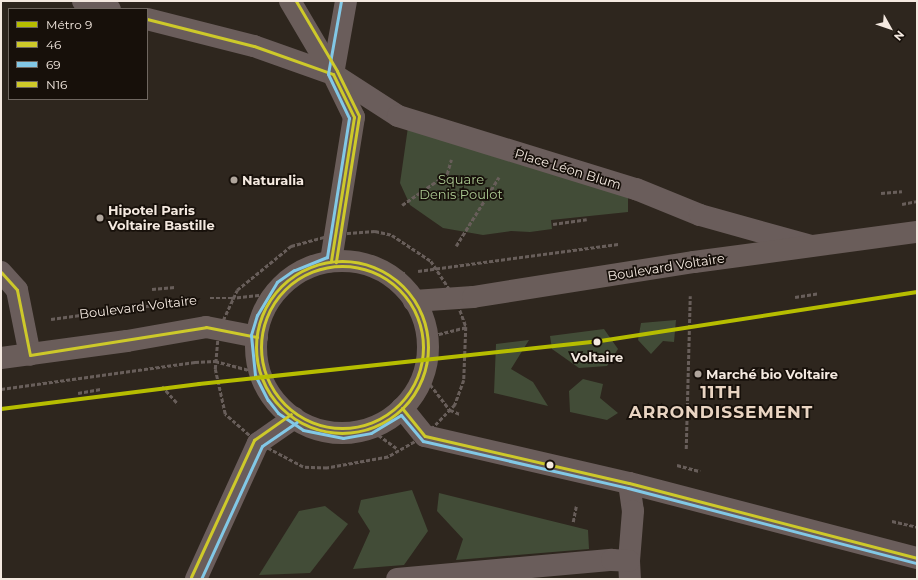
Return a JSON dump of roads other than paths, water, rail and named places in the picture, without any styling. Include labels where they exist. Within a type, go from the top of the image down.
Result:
[{"type":"main road","points":[[290,1],[333,74],[354,118],[331,261]]},
{"type":"main road","name":"Boulevard Voltaire","points":[[414,301],[473,297],[811,246],[917,232]]},
{"type":"main road","points":[[331,261],[359,262],[372,266],[396,280],[414,301],[421,313],[427,337],[428,350],[422,375],[402,408],[381,423],[343,433],[318,429],[294,418],[272,397],[260,373],[257,337],[261,317],[276,293],[296,274],[331,261]]},
{"type":"main road","points":[[1,358],[30,355],[206,327],[257,337]]},
{"type":"street","points":[[83,1],[107,8]]},
{"type":"street","points":[[333,74],[346,1]]},
{"type":"street","name":"Place Léon Blum","points":[[148,19],[254,46],[333,74],[398,116],[514,153],[636,189],[700,215],[811,246]]},
{"type":"street","points":[[1,272],[17,290],[25,322],[30,355]]},
{"type":"street","points":[[402,408],[425,436],[630,483],[917,558]]},
{"type":"street","points":[[196,579],[258,443],[294,418]]},
{"type":"street","points":[[397,579],[612,560],[630,570],[633,511],[630,483]]},
{"type":"metro line","name":"9","points":[[1,409],[199,384],[594,342],[917,292]]},
{"type":"place","name":"Naturalia","points":[[234,180]]},
{"type":"place","name":"Hipotel Paris Voltaire Bastille","points":[[100,218]]},
{"type":"place","name":"Voltaire","points":[[597,342]]},
{"type":"place","name":"Marché bio Voltaire","points":[[698,374]]},
{"type":"district","name":"11TH ARRONDISSEMENT","points":[[721,403]]},
{"type":"park label","name":"Square Denis Poulot","points":[[461,188]]}]
